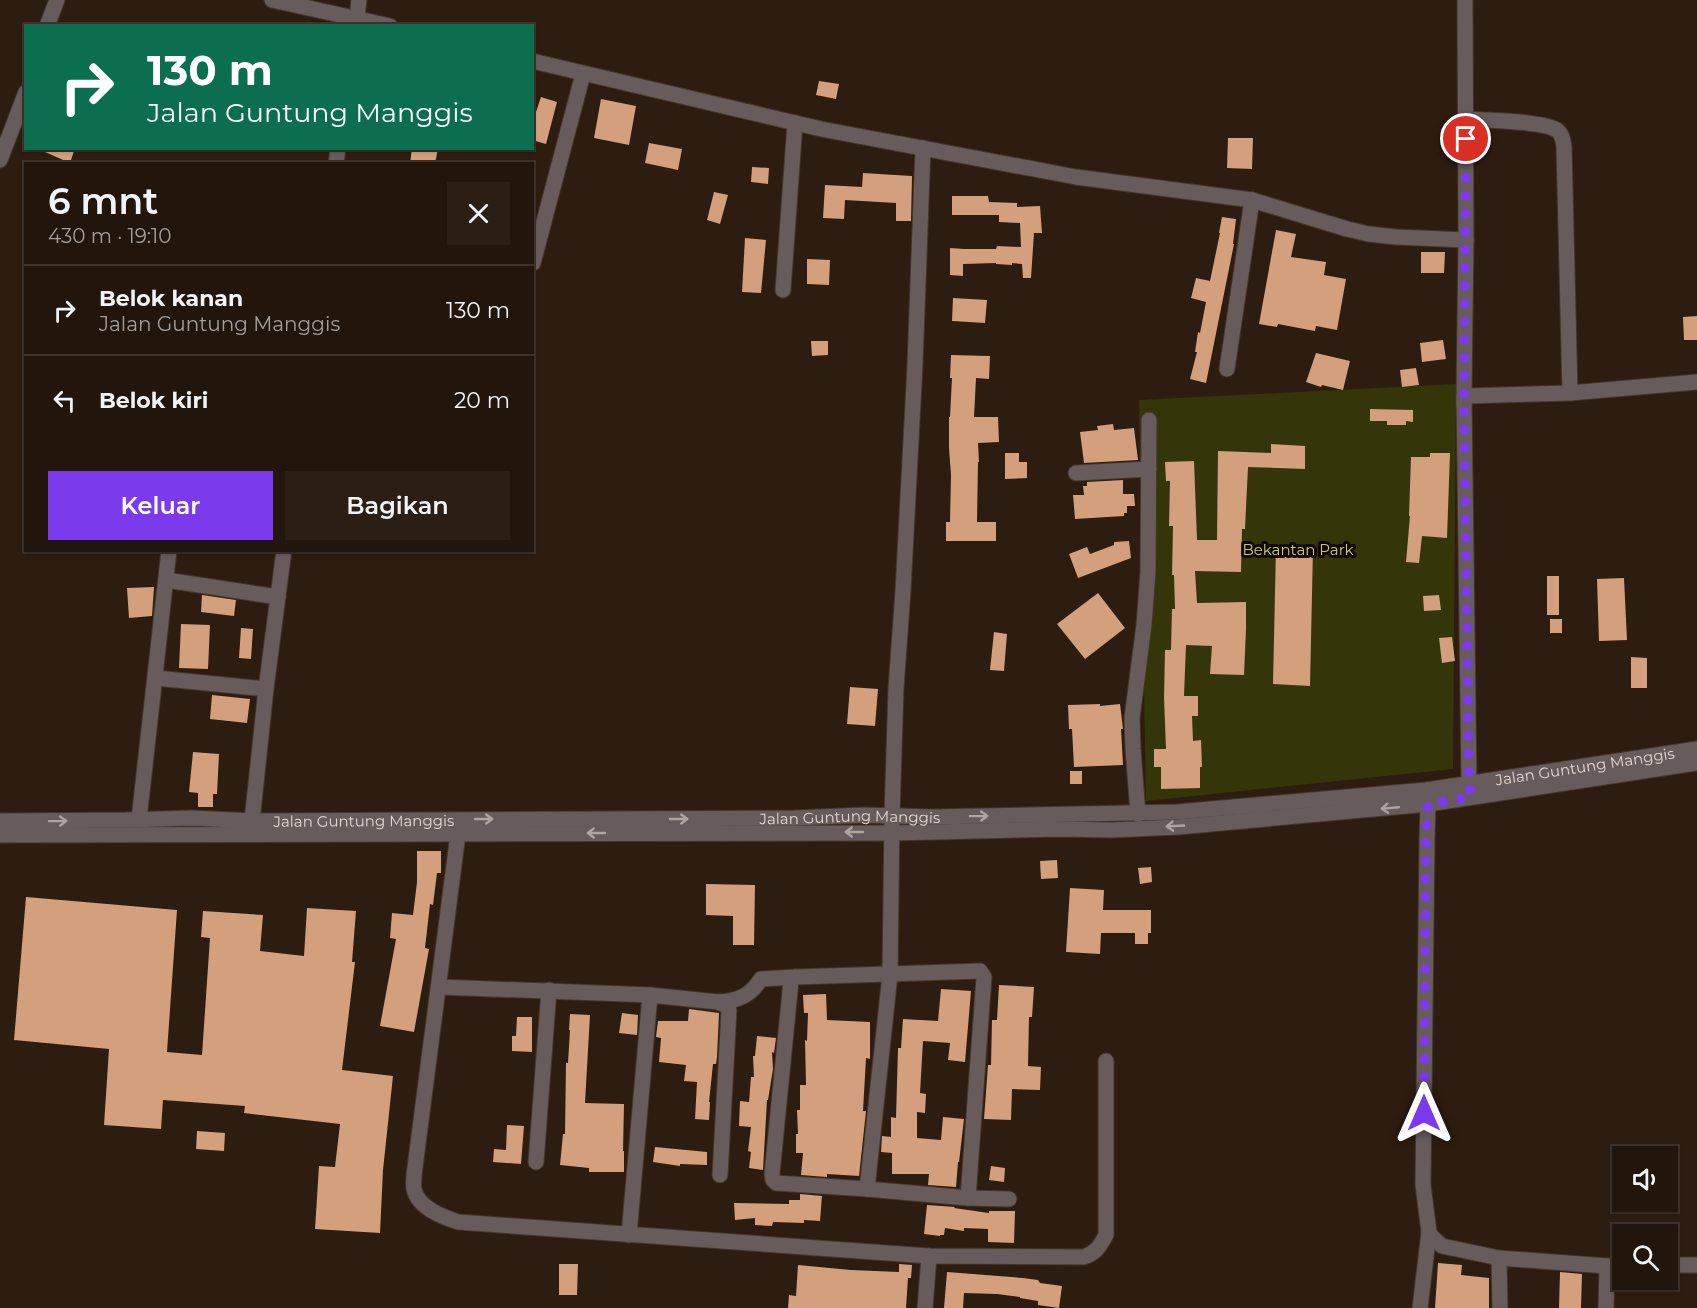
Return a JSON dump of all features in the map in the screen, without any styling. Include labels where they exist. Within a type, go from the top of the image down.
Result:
[{"type":"street","points":[[48,24],[57,0]]},
{"type":"street","points":[[272,0],[377,24]]},
{"type":"street","points":[[357,21],[359,0]]},
{"type":"street","points":[[1465,0],[1464,396],[1467,788]]},
{"type":"street","points":[[534,62],[795,123],[923,148],[1076,177],[1251,200],[1369,234],[1466,240]]},
{"type":"street","points":[[534,259],[583,74]]},
{"type":"street","points":[[0,160],[24,97]]},
{"type":"street","points":[[1466,119],[1542,125],[1555,129],[1562,136],[1570,393]]},
{"type":"street","points":[[783,290],[795,123]]},
{"type":"street","points":[[867,1190],[890,975],[896,688],[915,365],[923,148]]},
{"type":"street","points":[[1227,369],[1251,200]]},
{"type":"street","points":[[1464,396],[1570,393],[1697,382]]},
{"type":"street","points":[[1138,814],[1132,717],[1148,572],[1149,420]]},
{"type":"street","points":[[1076,473],[1149,469]]},
{"type":"street","points":[[139,819],[169,552]]},
{"type":"street","points":[[252,821],[284,552]]},
{"type":"street","points":[[166,580],[278,597]]},
{"type":"street","points":[[156,678],[266,688]]},
{"type":"street","name":"Jalan Guntung Manggis","points":[[0,835],[892,815],[933,818],[1138,814],[1209,816],[1428,804],[1467,788],[1697,749]]},
{"type":"street","name":"Jalan Guntung Manggis","points":[[0,821],[192,818],[458,834],[1112,830],[1426,790],[1467,788],[1697,764]]},
{"type":"street","points":[[1420,1308],[1429,1232],[1423,1185],[1428,804]]},
{"type":"street","points":[[458,834],[414,1174],[414,1191],[423,1203],[438,1215],[458,1222],[929,1256],[1084,1257],[1093,1254],[1101,1246],[1106,1235],[1106,1061]]},
{"type":"street","points":[[439,987],[650,995],[718,1002],[741,998],[761,979],[980,971],[984,975],[968,1198]]},
{"type":"street","points":[[795,977],[790,982],[773,1180],[776,1183],[968,1198],[1009,1199]]},
{"type":"street","points":[[536,1162],[549,990]]},
{"type":"street","points":[[629,1235],[650,995]]},
{"type":"street","points":[[718,1002],[729,1010],[720,1175]]},
{"type":"street","points":[[1429,1232],[1442,1246],[1499,1258],[1612,1266]]},
{"type":"street","points":[[925,1308],[929,1256]]},
{"type":"street","points":[[1499,1258],[1500,1308]]},
{"type":"street","points":[[1678,1265],[1697,1265]]},
{"type":"street","points":[[1606,1308],[1607,1266]]},
{"type":"green space","name":"Bekantan Park","points":[[1456,384],[1453,769],[1146,801],[1139,400]]},
{"type":"building","points":[[819,81],[839,84],[836,99],[816,95]]},
{"type":"building","points":[[541,97],[557,102],[546,144],[534,141],[534,118]]},
{"type":"building","points":[[601,99],[636,106],[629,145],[594,138]]},
{"type":"building","points":[[1228,138],[1253,138],[1252,169],[1227,168]]},
{"type":"building","points":[[649,143],[682,149],[678,170],[645,163]]},
{"type":"building","points":[[41,150],[74,150],[70,162]]},
{"type":"building","points":[[412,150],[438,150],[435,162],[410,162]]},
{"type":"building","points":[[752,167],[769,168],[768,184],[751,182]]},
{"type":"building","points":[[863,173],[912,176],[911,221],[896,221],[896,203],[845,200],[844,219],[823,218],[825,185],[862,187]]},
{"type":"building","points":[[714,192],[728,195],[720,224],[707,220]]},
{"type":"building","points":[[952,196],[988,196],[989,202],[1017,203],[1017,207],[1040,206],[1042,233],[1034,233],[1031,278],[1023,278],[1022,264],[1012,263],[1012,265],[963,264],[963,276],[950,275],[950,248],[1021,247],[1020,223],[999,222],[999,215],[952,215]]},
{"type":"building","points":[[1222,217],[1236,219],[1234,244],[1206,383],[1190,379],[1206,302],[1191,298],[1196,278],[1210,281]]},
{"type":"building","points":[[1276,230],[1296,234],[1291,257],[1326,262],[1324,275],[1346,279],[1337,330],[1316,326],[1315,331],[1278,324],[1277,327],[1259,324]]},
{"type":"building","points":[[745,238],[766,240],[761,293],[742,292]]},
{"type":"building","points":[[1421,252],[1445,252],[1444,273],[1421,273]]},
{"type":"building","points":[[807,259],[830,260],[829,285],[807,284]]},
{"type":"building","points":[[953,298],[987,300],[985,323],[952,321]]},
{"type":"building","points":[[1697,316],[1697,340],[1684,340],[1683,317]]},
{"type":"building","points":[[1443,340],[1446,359],[1422,362],[1420,343]]},
{"type":"building","points":[[811,341],[828,341],[828,355],[812,356]]},
{"type":"building","points":[[1316,353],[1350,361],[1343,390],[1306,382]]},
{"type":"building","points":[[951,355],[990,356],[989,379],[976,378],[974,417],[998,417],[999,442],[978,443],[977,522],[996,522],[996,541],[946,541],[946,522],[950,522]]},
{"type":"building","points":[[1416,368],[1419,385],[1402,387],[1400,370]]},
{"type":"building","points":[[1370,409],[1413,410],[1413,422],[1406,421],[1406,425],[1387,425],[1387,421],[1370,421]]},
{"type":"building","points":[[1113,424],[1114,430],[1134,428],[1138,460],[1084,463],[1080,432],[1098,430],[1097,426]]},
{"type":"building","points":[[1271,444],[1305,446],[1305,469],[1248,467],[1245,529],[1242,529],[1241,572],[1195,571],[1197,603],[1246,602],[1244,675],[1210,674],[1212,646],[1186,645],[1184,696],[1198,696],[1198,716],[1192,716],[1193,741],[1201,740],[1200,788],[1161,789],[1161,767],[1154,767],[1154,749],[1166,749],[1165,650],[1171,650],[1172,609],[1175,609],[1174,575],[1172,575],[1173,526],[1169,526],[1170,481],[1166,481],[1165,462],[1194,461],[1197,540],[1217,540],[1218,451],[1271,453]]},
{"type":"building","points":[[1005,453],[1019,453],[1019,462],[1027,462],[1027,478],[1005,479]]},
{"type":"building","points":[[1430,453],[1450,453],[1447,538],[1422,536],[1419,563],[1406,562],[1410,516],[1411,457],[1430,457]]},
{"type":"building","points":[[1123,480],[1123,494],[1134,494],[1135,506],[1127,506],[1127,513],[1124,513],[1124,516],[1075,519],[1073,495],[1084,495],[1083,486],[1087,486],[1087,482]]},
{"type":"building","points":[[1129,541],[1131,558],[1078,578],[1069,554],[1087,547],[1090,554],[1114,545],[1114,542]]},
{"type":"building","points":[[1276,547],[1313,548],[1310,686],[1273,684]]},
{"type":"building","points":[[1547,576],[1559,576],[1559,615],[1547,615]]},
{"type":"building","points":[[1624,578],[1627,640],[1599,641],[1597,579]]},
{"type":"building","points":[[154,587],[152,616],[129,618],[127,588]]},
{"type":"building","points":[[1098,593],[1125,628],[1085,659],[1057,624]]},
{"type":"building","points":[[202,595],[236,600],[234,616],[201,612]]},
{"type":"building","points":[[1439,595],[1441,610],[1424,611],[1423,596]]},
{"type":"building","points":[[1550,619],[1562,619],[1562,633],[1550,633]]},
{"type":"building","points":[[181,624],[210,625],[208,669],[179,668]]},
{"type":"building","points":[[241,628],[253,629],[251,659],[239,658]]},
{"type":"building","points":[[994,632],[1007,634],[1004,671],[990,670]]},
{"type":"building","points":[[1452,637],[1455,661],[1442,663],[1439,638]]},
{"type":"building","points":[[1631,657],[1647,658],[1647,688],[1631,688]]},
{"type":"building","points":[[850,687],[878,689],[875,726],[847,724]]},
{"type":"building","points":[[212,695],[250,699],[247,723],[210,719]]},
{"type":"building","points":[[1100,704],[1100,706],[1120,704],[1123,765],[1074,767],[1068,705]]},
{"type":"building","points":[[193,752],[219,754],[217,794],[213,794],[213,807],[198,807],[198,793],[189,792]]},
{"type":"building","points":[[1070,771],[1082,771],[1082,784],[1070,784]]},
{"type":"building","points":[[417,851],[441,851],[441,873],[437,873],[433,905],[430,904],[425,948],[429,949],[414,1032],[380,1026],[396,939],[390,938],[392,913],[413,915],[417,882]]},
{"type":"building","points":[[1057,860],[1058,878],[1041,879],[1040,861]]},
{"type":"building","points":[[1151,867],[1152,882],[1140,884],[1138,868]]},
{"type":"building","points":[[706,884],[755,885],[754,945],[733,945],[733,916],[706,915]]},
{"type":"building","points":[[1070,888],[1104,890],[1103,910],[1151,910],[1151,933],[1148,933],[1148,944],[1135,944],[1135,933],[1101,933],[1100,954],[1066,952]]},
{"type":"building","points":[[26,897],[177,910],[167,1052],[202,1055],[210,938],[201,937],[203,911],[263,915],[260,951],[304,956],[307,908],[356,911],[352,962],[355,962],[342,1070],[393,1076],[383,1170],[380,1233],[315,1229],[319,1166],[335,1167],[340,1124],[244,1113],[245,1106],[163,1100],[161,1129],[104,1125],[109,1049],[14,1040]]},
{"type":"building","points":[[999,985],[1034,987],[1032,1017],[1029,1017],[1028,1066],[1041,1067],[1040,1090],[1012,1089],[1011,1120],[984,1119],[988,1065],[991,1065],[992,1020],[997,1020]]},
{"type":"building","points":[[941,989],[971,991],[965,1062],[948,1060],[950,1043],[923,1041],[920,1093],[926,1094],[925,1113],[917,1112],[917,1138],[941,1140],[943,1117],[964,1119],[956,1187],[928,1185],[929,1174],[892,1174],[892,1153],[881,1152],[882,1136],[891,1137],[891,1117],[896,1118],[898,1048],[901,1048],[903,1019],[938,1021]]},
{"type":"building","points":[[826,994],[827,1020],[870,1022],[870,1059],[866,1058],[863,1111],[866,1111],[859,1176],[801,1175],[803,1153],[796,1153],[800,1085],[806,1085],[805,1040],[807,1041],[808,1013],[804,1013],[803,995]]},
{"type":"building","points":[[689,1009],[719,1013],[717,1057],[716,1064],[713,1064],[709,1120],[695,1119],[697,1082],[684,1081],[686,1065],[659,1062],[661,1038],[656,1037],[658,1021],[688,1021]]},
{"type":"building","points":[[622,1013],[638,1015],[637,1035],[619,1033]]},
{"type":"building","points":[[570,1014],[590,1015],[585,1103],[624,1104],[624,1172],[589,1172],[589,1168],[560,1165],[563,1134],[565,1134],[566,1063],[568,1063]]},
{"type":"building","points":[[517,1017],[532,1017],[532,1052],[512,1051],[512,1036],[516,1036]]},
{"type":"building","points":[[757,1036],[776,1038],[774,1053],[772,1052],[773,1069],[767,1100],[763,1170],[749,1168],[751,1152],[748,1151],[751,1127],[739,1126],[740,1101],[749,1102],[751,1077],[754,1077],[753,1056],[755,1056]]},
{"type":"building","points":[[507,1125],[524,1126],[521,1164],[493,1162],[494,1149],[506,1150]]},
{"type":"building","points":[[197,1131],[225,1133],[224,1151],[196,1149]]},
{"type":"building","points":[[655,1147],[707,1152],[707,1165],[680,1164],[680,1166],[653,1162]]},
{"type":"building","points":[[991,1166],[1005,1168],[1004,1182],[989,1180]]},
{"type":"building","points":[[800,1194],[822,1196],[820,1221],[773,1222],[772,1226],[755,1225],[755,1218],[735,1220],[734,1203],[789,1204],[789,1200],[800,1200]]},
{"type":"building","points":[[927,1205],[989,1213],[989,1211],[1015,1211],[1014,1243],[988,1242],[988,1229],[964,1228],[964,1231],[945,1228],[944,1235],[924,1234]]},
{"type":"building","points":[[1438,1263],[1462,1265],[1461,1275],[1489,1278],[1489,1308],[1435,1308]]},
{"type":"building","points":[[559,1264],[578,1264],[577,1295],[559,1295]]},
{"type":"building","points":[[899,1264],[912,1265],[911,1278],[908,1278],[906,1308],[788,1308],[789,1295],[796,1296],[798,1265],[899,1272]]},
{"type":"building","points":[[947,1272],[1023,1278],[1062,1286],[1059,1308],[1038,1305],[1038,1301],[1020,1297],[964,1293],[963,1308],[944,1308]]},
{"type":"building","points":[[1560,1272],[1582,1274],[1581,1308],[1559,1308]]},
{"type":"route","points":[[1424,1113],[1428,804],[1471,797],[1464,396],[1466,139]]}]
